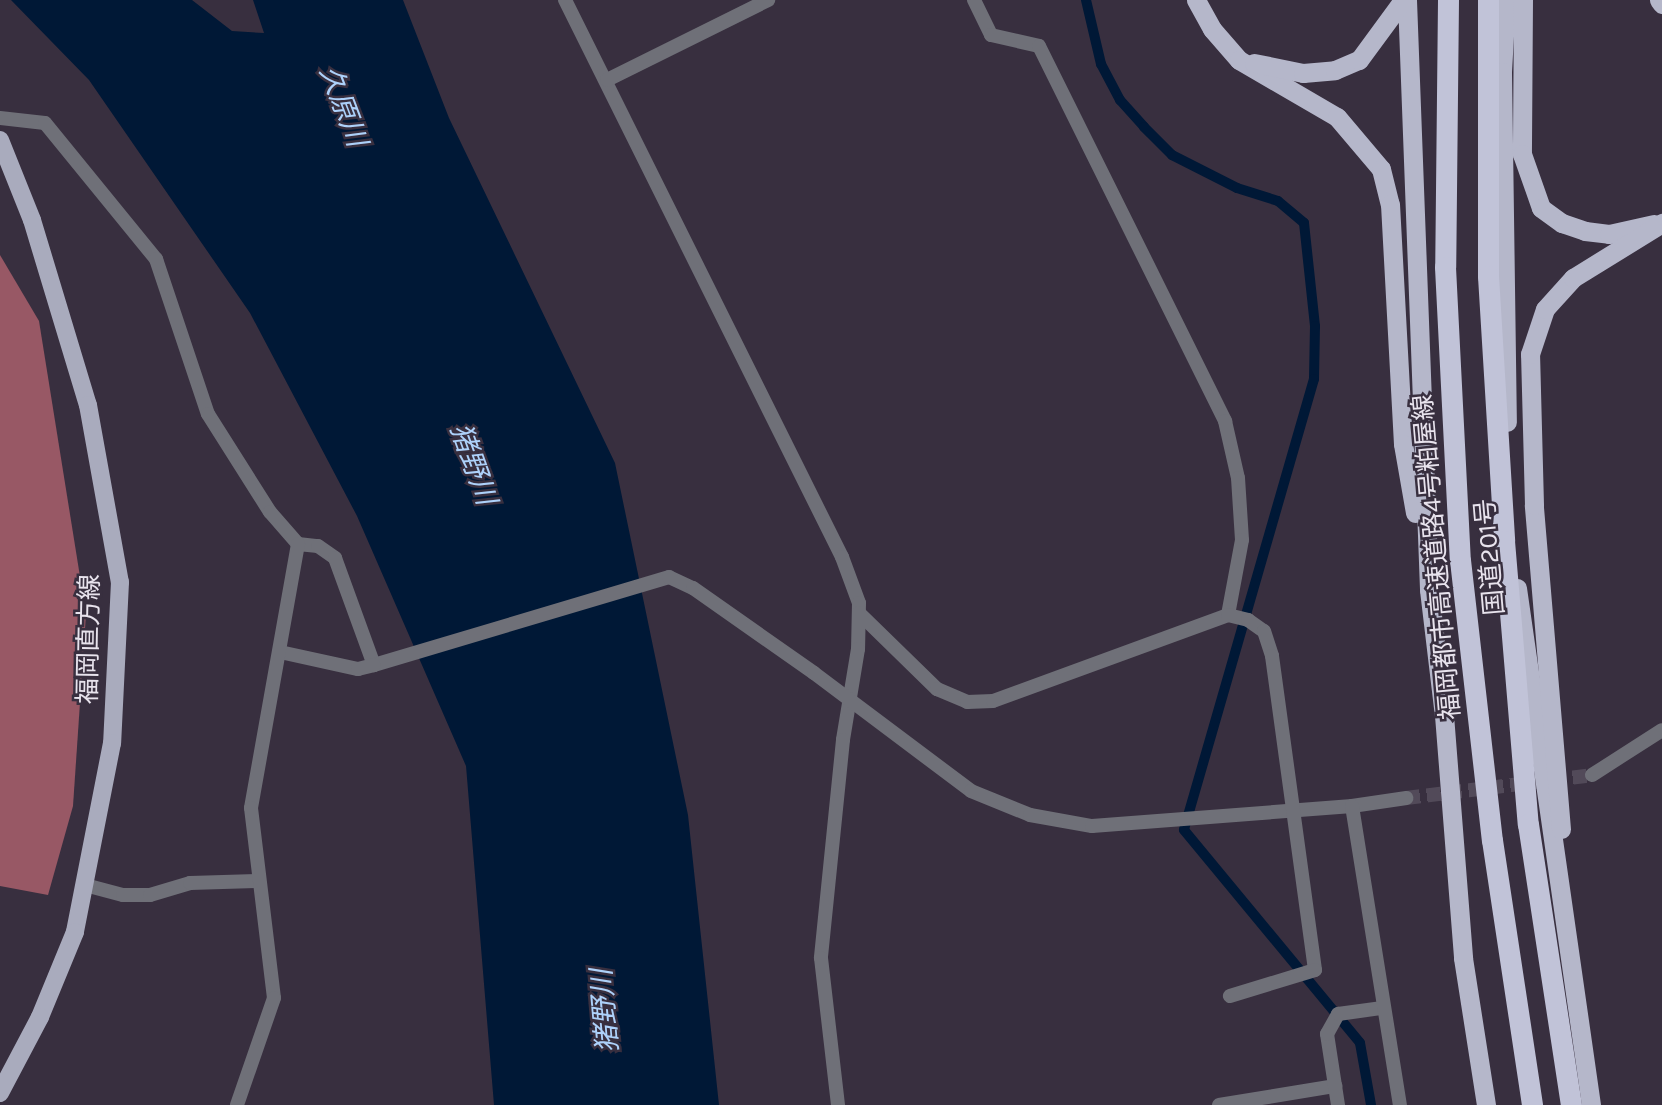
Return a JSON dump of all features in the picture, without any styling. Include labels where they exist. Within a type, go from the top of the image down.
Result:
[{"type":"highway","points":[[1196,0],[1212,29],[1239,60],[1337,117],[1381,169],[1390,204],[1403,444],[1429,590],[1444,715],[1463,958],[1486,1105]]},
{"type":"highway","points":[[1239,60],[1303,73],[1335,70],[1359,60],[1405,0]]},
{"type":"highway","points":[[1405,0],[1429,590]]},
{"type":"highway","name":"福岡都市高速道路4号粕屋線","points":[[1448,0],[1445,267],[1460,560],[1492,840],[1532,1105]]},
{"type":"highway","points":[[1488,0],[1488,276],[1504,541],[1528,824],[1572,1105]]},
{"type":"highway","name":"国道201号","points":[[1506,0],[1503,309],[1511,544],[1569,971],[1591,1105]]},
{"type":"highway","points":[[1523,0],[1522,154],[1541,208],[1562,223],[1609,234],[1662,222]]},
{"type":"highway","points":[[1659,0],[1662,4]]},
{"type":"highway","points":[[1569,971],[1555,722],[1534,506],[1530,354],[1545,309],[1573,278],[1662,222]]},
{"type":"main road","name":"福岡直方線","points":[[0,140],[32,220],[88,405],[120,582],[112,743],[85,885],[71,944],[40,1017],[0,1093]]},
{"type":"street","points":[[565,0],[842,557],[859,613],[858,649],[843,740],[821,958],[838,1105]]},
{"type":"street","points":[[607,80],[768,0]]},
{"type":"street","points":[[974,0],[990,35],[1039,46],[1225,421],[1238,478],[1242,540],[1228,615]]},
{"type":"street","points":[[0,118],[45,123],[156,259],[208,414],[270,512],[298,544],[318,546],[335,558],[374,665]]},
{"type":"street","points":[[237,1105],[274,998],[251,808],[298,544]]},
{"type":"street","points":[[280,652],[358,669],[669,577],[693,588],[971,791],[1030,815],[1092,826],[1352,806],[1406,798]]},
{"type":"street","points":[[859,613],[937,689],[967,702],[993,701],[1228,615],[1248,620],[1264,631],[1272,656],[1315,970],[1230,996]]},
{"type":"street","points":[[1592,775],[1662,730]]},
{"type":"street","points":[[1352,806],[1381,1008],[1400,1105]]},
{"type":"street","points":[[85,885],[123,895],[150,895],[190,883],[258,881]]},
{"type":"street","points":[[1338,1105],[1327,1034],[1338,1014],[1381,1008]]},
{"type":"street","points":[[1219,1105],[1335,1086]]},
{"type":"shaded area","points":[[0,255],[39,321],[86,614],[73,806],[48,895],[0,886]]},
{"type":"water","points":[[11,0],[192,0],[232,31],[264,33],[253,0],[403,0],[449,118],[615,463],[688,815],[719,1105],[494,1105],[466,766],[357,516],[250,313],[89,80]]},
{"type":"waterway","points":[[1086,0],[1101,64],[1120,100],[1144,127],[1172,155],[1237,188],[1278,201],[1304,223],[1315,326],[1314,379],[1184,830],[1360,1043],[1371,1105]]},
{"type":"tunnel","points":[[1406,798],[1592,775]]},
{"type":"water label","name":"久原川","points":[[343,106]]},
{"type":"water label","name":"猪野川","points":[[473,464]]},
{"type":"water label","name":"猪野川","points":[[605,1011]]}]
